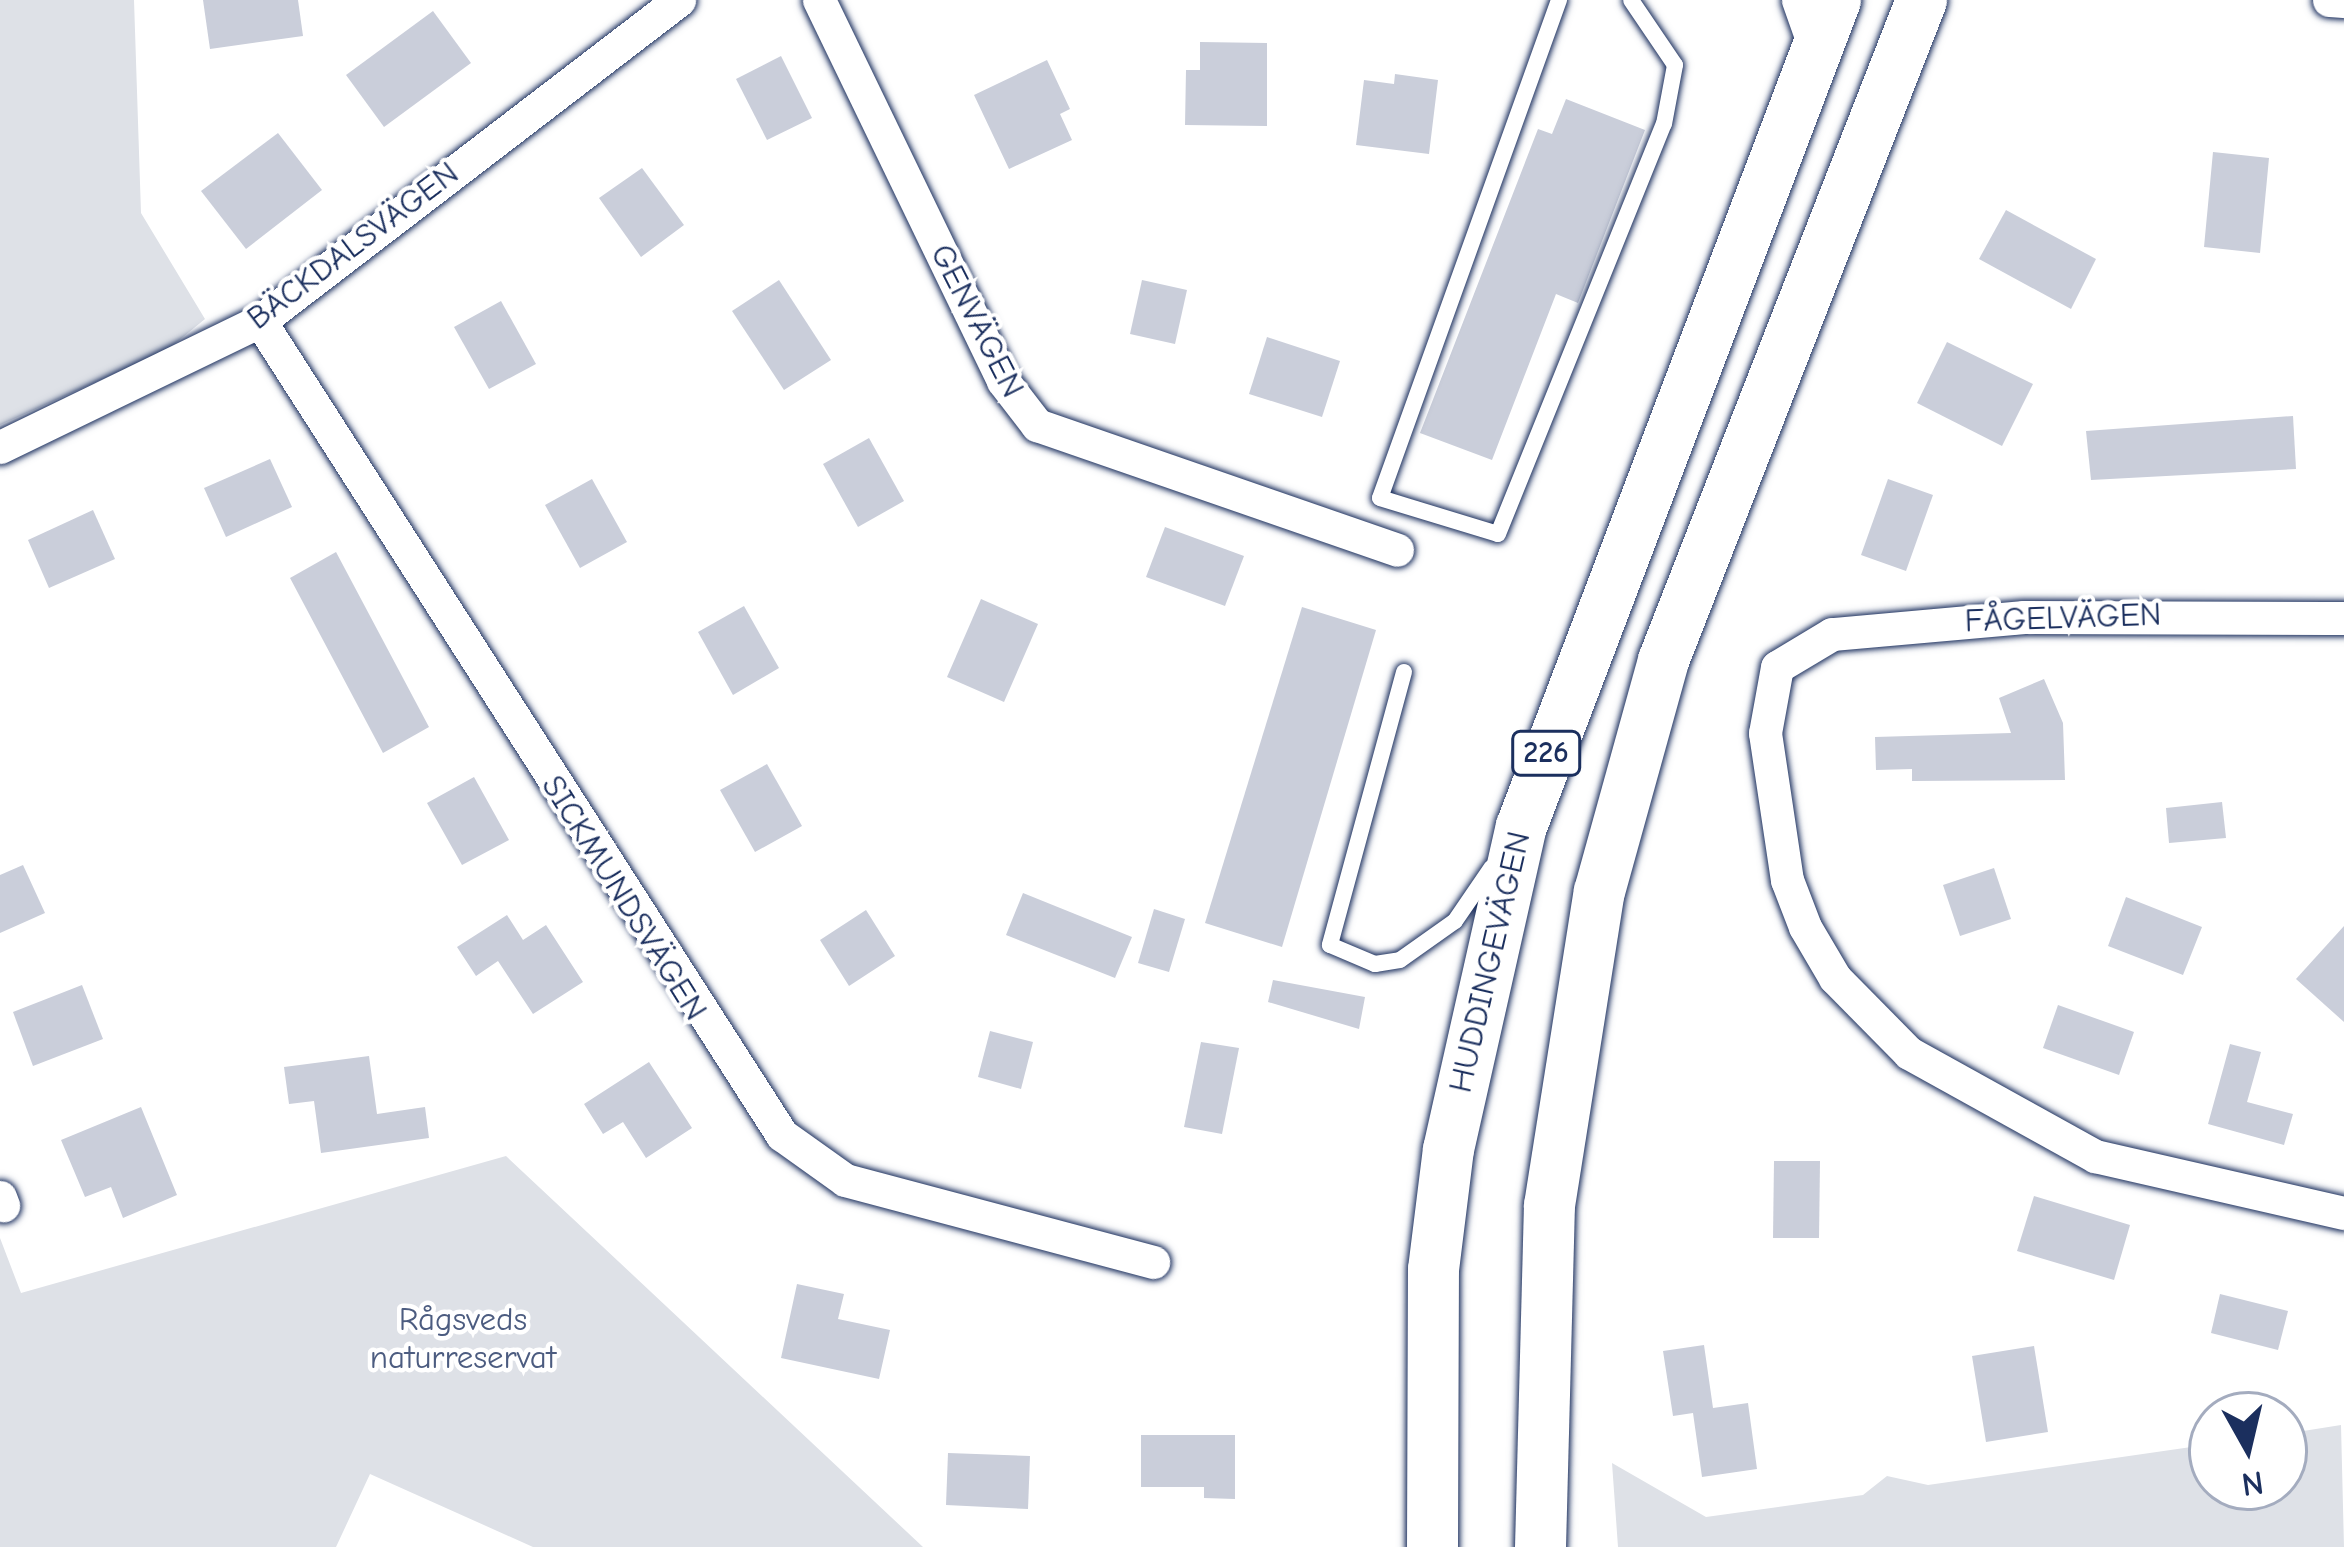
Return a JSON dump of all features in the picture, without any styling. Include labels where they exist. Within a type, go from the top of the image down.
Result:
[{"type":"main road","name":"HUDDINGEVÄGEN","points":[[1432,1547],[1438,1229],[1463,1063],[1521,826],[1835,0]]},
{"type":"main road","name":"226","points":[[1540,1547],[1549,1205],[1599,891],[1663,660],[1921,0]]},
{"type":"street","name":"BÄCKDALSVÄGEN","points":[[0,448],[260,321],[679,0]]},
{"type":"street","name":"GENVÄGEN","points":[[819,0],[1003,381],[1037,425],[1396,550]]},
{"type":"street","points":[[1798,0],[1816,51]]},
{"type":"street","points":[[2329,0],[2344,2]]},
{"type":"street","name":"SICKMUNDSVÄGEN","points":[[260,321],[782,1135],[845,1180],[1153,1262]]},
{"type":"street","name":"FÅGELVÄGEN","points":[[2344,618],[2001,619],[1864,628],[1788,654],[1769,684],[1765,718],[1787,880],[1835,978],[1894,1038],[2023,1123],[2095,1156],[2344,1213]]},
{"type":"lane","points":[[1559,0],[1380,498],[1498,534],[1664,124],[1675,65],[1631,0]]},
{"type":"lane","points":[[1404,672],[1330,945],[1375,964],[1432,944],[1521,826]]},
{"type":"green space","points":[[0,0],[134,0],[141,213],[205,319],[167,350],[0,425]]},
{"type":"green space","name":"Rågsveds naturreservat","points":[[506,1156],[923,1547],[533,1547],[370,1474],[336,1547],[0,1547],[0,1238],[21,1293]]},
{"type":"green space","points":[[2341,1425],[2344,1547],[1618,1547],[1612,1463],[1706,1517],[1863,1495],[1887,1476],[1928,1485],[2188,1447],[2188,1511],[2308,1511],[2308,1430]]},
{"type":"building","points":[[203,0],[298,0],[303,36],[210,49]]},
{"type":"building","points":[[433,11],[471,63],[384,127],[346,75]]},
{"type":"building","points":[[1200,42],[1267,43],[1267,126],[1185,125],[1186,70],[1200,70]]},
{"type":"building","points":[[781,56],[812,118],[767,140],[736,79]]},
{"type":"building","points":[[1047,60],[1070,109],[1060,114],[1072,140],[1009,169],[974,95]]},
{"type":"building","points":[[1395,74],[1438,80],[1429,154],[1356,145],[1364,80],[1394,84]]},
{"type":"building","points":[[1566,99],[1645,130],[1578,303],[1556,294],[1492,460],[1420,433],[1538,129],[1552,134]]},
{"type":"building","points":[[278,133],[322,190],[246,249],[201,191]]},
{"type":"building","points":[[2213,152],[2269,158],[2260,253],[2204,247]]},
{"type":"building","points":[[642,168],[684,225],[641,257],[599,198]]},
{"type":"building","points":[[2006,210],[2096,259],[2071,309],[1979,259]]},
{"type":"building","points":[[779,280],[831,360],[784,390],[732,311]]},
{"type":"building","points":[[1142,280],[1187,290],[1175,344],[1130,334]]},
{"type":"building","points":[[501,301],[536,364],[489,389],[454,327]]},
{"type":"building","points":[[1267,337],[1340,361],[1322,417],[1249,394]]},
{"type":"building","points":[[1947,342],[2033,384],[2002,446],[1917,403]]},
{"type":"building","points":[[2293,416],[2296,469],[2091,480],[2086,431]]},
{"type":"building","points":[[869,438],[904,501],[858,527],[823,464]]},
{"type":"building","points":[[270,459],[292,507],[226,537],[204,488]]},
{"type":"building","points":[[592,479],[627,542],[580,568],[545,505]]},
{"type":"building","points":[[1888,479],[1933,495],[1906,571],[1861,555]]},
{"type":"building","points":[[93,510],[115,559],[49,588],[28,540]]},
{"type":"building","points":[[1165,527],[1244,556],[1225,606],[1146,577]]},
{"type":"building","points":[[336,552],[429,727],[383,753],[290,578]]},
{"type":"building","points":[[981,599],[1038,624],[1004,702],[947,677]]},
{"type":"building","points":[[744,606],[779,668],[733,695],[698,632]]},
{"type":"building","points":[[1302,607],[1376,630],[1282,947],[1205,923]]},
{"type":"building","points":[[2044,679],[2063,723],[2065,780],[1912,781],[1912,769],[1876,770],[1875,737],[2011,733],[1999,698]]},
{"type":"building","points":[[767,764],[802,826],[755,852],[720,790]]},
{"type":"building","points":[[474,777],[509,840],[462,865],[427,803]]},
{"type":"building","points":[[2222,802],[2226,838],[2169,843],[2166,808]]},
{"type":"building","points":[[23,865],[45,913],[0,933],[0,875]]},
{"type":"building","points":[[1994,868],[2011,919],[1960,936],[1943,885]]},
{"type":"building","points":[[1023,893],[1132,937],[1115,978],[1006,935]]},
{"type":"building","points":[[2126,897],[2202,927],[2183,975],[2108,946]]},
{"type":"building","points":[[1154,909],[1185,919],[1169,972],[1138,963]]},
{"type":"building","points":[[866,910],[895,956],[849,986],[820,940]]},
{"type":"building","points":[[507,915],[523,940],[546,925],[583,982],[533,1014],[498,961],[476,976],[457,947]]},
{"type":"building","points":[[2344,926],[2344,1022],[2296,979]]},
{"type":"building","points":[[1273,980],[1365,997],[1359,1029],[1268,1002]]},
{"type":"building","points":[[82,985],[103,1039],[33,1066],[13,1012]]},
{"type":"building","points":[[2058,1005],[2134,1032],[2119,1075],[2043,1048]]},
{"type":"building","points":[[990,1031],[1033,1042],[1021,1089],[978,1077]]},
{"type":"building","points":[[1201,1042],[1239,1048],[1222,1134],[1184,1127]]},
{"type":"building","points":[[2230,1044],[2261,1052],[2247,1102],[2293,1114],[2284,1145],[2208,1124]]},
{"type":"building","points":[[369,1056],[377,1114],[425,1107],[429,1138],[321,1153],[314,1101],[289,1104],[284,1067]]},
{"type":"building","points":[[649,1062],[692,1128],[646,1158],[623,1122],[603,1134],[584,1104]]},
{"type":"building","points":[[141,1107],[177,1195],[123,1218],[111,1187],[85,1197],[61,1140]]},
{"type":"building","points":[[1774,1161],[1820,1161],[1819,1238],[1773,1238]]},
{"type":"building","points":[[2034,1196],[2130,1225],[2114,1280],[2017,1251]]},
{"type":"building","points":[[797,1284],[844,1294],[838,1319],[890,1330],[879,1379],[781,1358]]},
{"type":"building","points":[[2220,1294],[2288,1311],[2278,1350],[2211,1333]]},
{"type":"building","points":[[1704,1345],[1713,1408],[1748,1403],[1757,1469],[1702,1477],[1693,1413],[1673,1416],[1663,1351]]},
{"type":"building","points":[[2034,1346],[2048,1432],[1986,1442],[1972,1356]]},
{"type":"building","points":[[1141,1435],[1235,1435],[1235,1499],[1204,1498],[1204,1487],[1141,1487]]},
{"type":"building","points":[[948,1453],[1030,1456],[1028,1509],[946,1505]]}]
